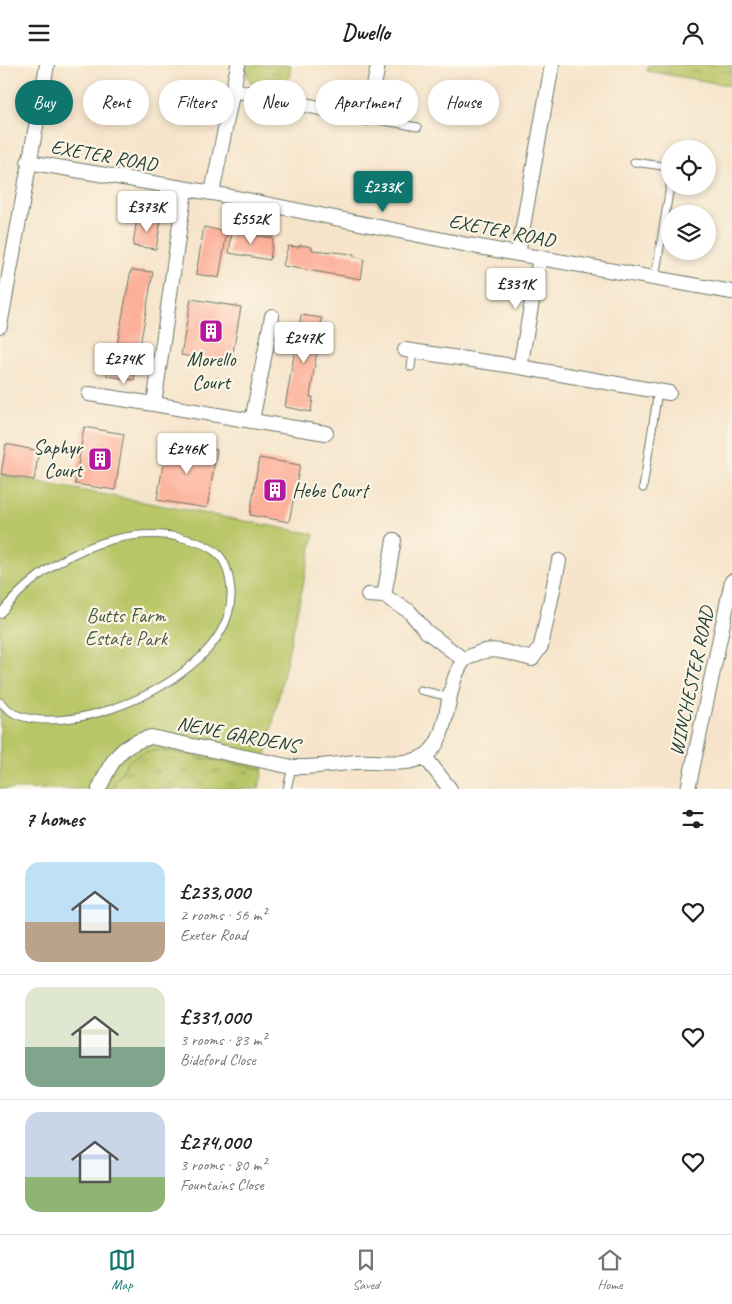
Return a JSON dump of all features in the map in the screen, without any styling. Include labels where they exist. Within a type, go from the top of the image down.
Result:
[{"type":"street","points":[[0,326],[28,162],[47,65]]},
{"type":"street","points":[[234,85],[238,65]]},
{"type":"street","points":[[375,80],[378,65]]},
{"type":"street","points":[[518,254],[552,65]]},
{"type":"street","points":[[234,90],[316,108]]},
{"type":"street","points":[[212,193],[226,125]]},
{"type":"street","name":"EXETER ROAD","points":[[28,162],[185,190],[212,193],[518,254],[732,292]]},
{"type":"street","points":[[154,404],[185,190]]},
{"type":"street","points":[[520,367],[540,258]]},
{"type":"street","points":[[252,421],[272,316]]},
{"type":"street","points":[[409,351],[520,367],[664,392]]},
{"type":"street","points":[[89,394],[326,433]]},
{"type":"street","points":[[384,597],[394,540]]},
{"type":"street","points":[[450,789],[425,757],[434,748],[440,736],[456,671],[464,660],[479,651],[492,649],[532,659],[541,646],[559,561]]},
{"type":"street","name":"WINCHESTER ROAD","points":[[688,789],[729,609],[732,581]]},
{"type":"street","points":[[368,595],[384,597],[409,611],[426,631],[464,660]]},
{"type":"street","name":"NENE GARDENS","points":[[99,789],[118,753],[133,742],[151,737],[292,767],[305,768],[359,762],[410,763],[425,757]]},
{"type":"lane","points":[[406,125],[418,127]]},
{"type":"lane","points":[[634,162],[661,166]]},
{"type":"lane","points":[[655,278],[669,195]]},
{"type":"lane","points":[[409,351],[411,367]]},
{"type":"lane","points":[[643,488],[664,392]]},
{"type":"lane","points":[[0,614],[28,583],[48,569],[94,545],[118,539],[147,535],[176,536],[206,546],[219,555],[226,565],[230,579],[231,597],[227,617],[218,634],[203,654],[162,688],[99,713],[67,719],[44,720],[14,714],[0,702]]},
{"type":"lane","points":[[420,690],[450,697]]},
{"type":"lane","points":[[287,789],[292,767]]},
{"type":"green space","points":[[247,65],[291,65],[289,80],[249,80],[245,72]]},
{"type":"green space","points":[[648,65],[732,65],[732,86],[647,71]]},
{"type":"green space","name":"Butts Farm Estate Park","points":[[0,475],[314,534],[263,769],[160,750],[135,757],[125,766],[111,789],[0,789]]},
{"type":"green space","points":[[160,750],[263,769],[259,789],[111,789],[125,766],[135,757]]},
{"type":"building","points":[[137,217],[161,220],[156,249],[133,246]]},
{"type":"building","points":[[204,227],[227,232],[219,278],[196,274]]},
{"type":"building","points":[[232,231],[273,238],[270,260],[229,253]]},
{"type":"building","points":[[300,245],[312,247],[312,250],[354,254],[353,256],[364,259],[361,279],[283,266],[288,246],[299,247]]},
{"type":"building","points":[[131,270],[153,272],[134,380],[107,376],[110,360],[114,361]]},
{"type":"building","name":"Morello Court","points":[[191,299],[241,307],[231,364],[181,355]]},
{"type":"building","points":[[301,315],[322,318],[310,397],[313,397],[311,412],[285,407]]},
{"type":"building","name":"Saphyr Court","points":[[84,427],[124,434],[115,490],[75,484]]},
{"type":"building","points":[[167,441],[217,450],[207,508],[157,500]]},
{"type":"building","points":[[6,444],[39,451],[34,480],[1,474]]},
{"type":"building","name":"Hebe Court","points":[[259,458],[300,465],[289,522],[250,515]]},
{"type":"place","name":"Morello Court","points":[[211,331]]},
{"type":"place","name":"Saphyr Court","points":[[100,459]]},
{"type":"place","name":"Hebe Court","points":[[275,490]]}]
